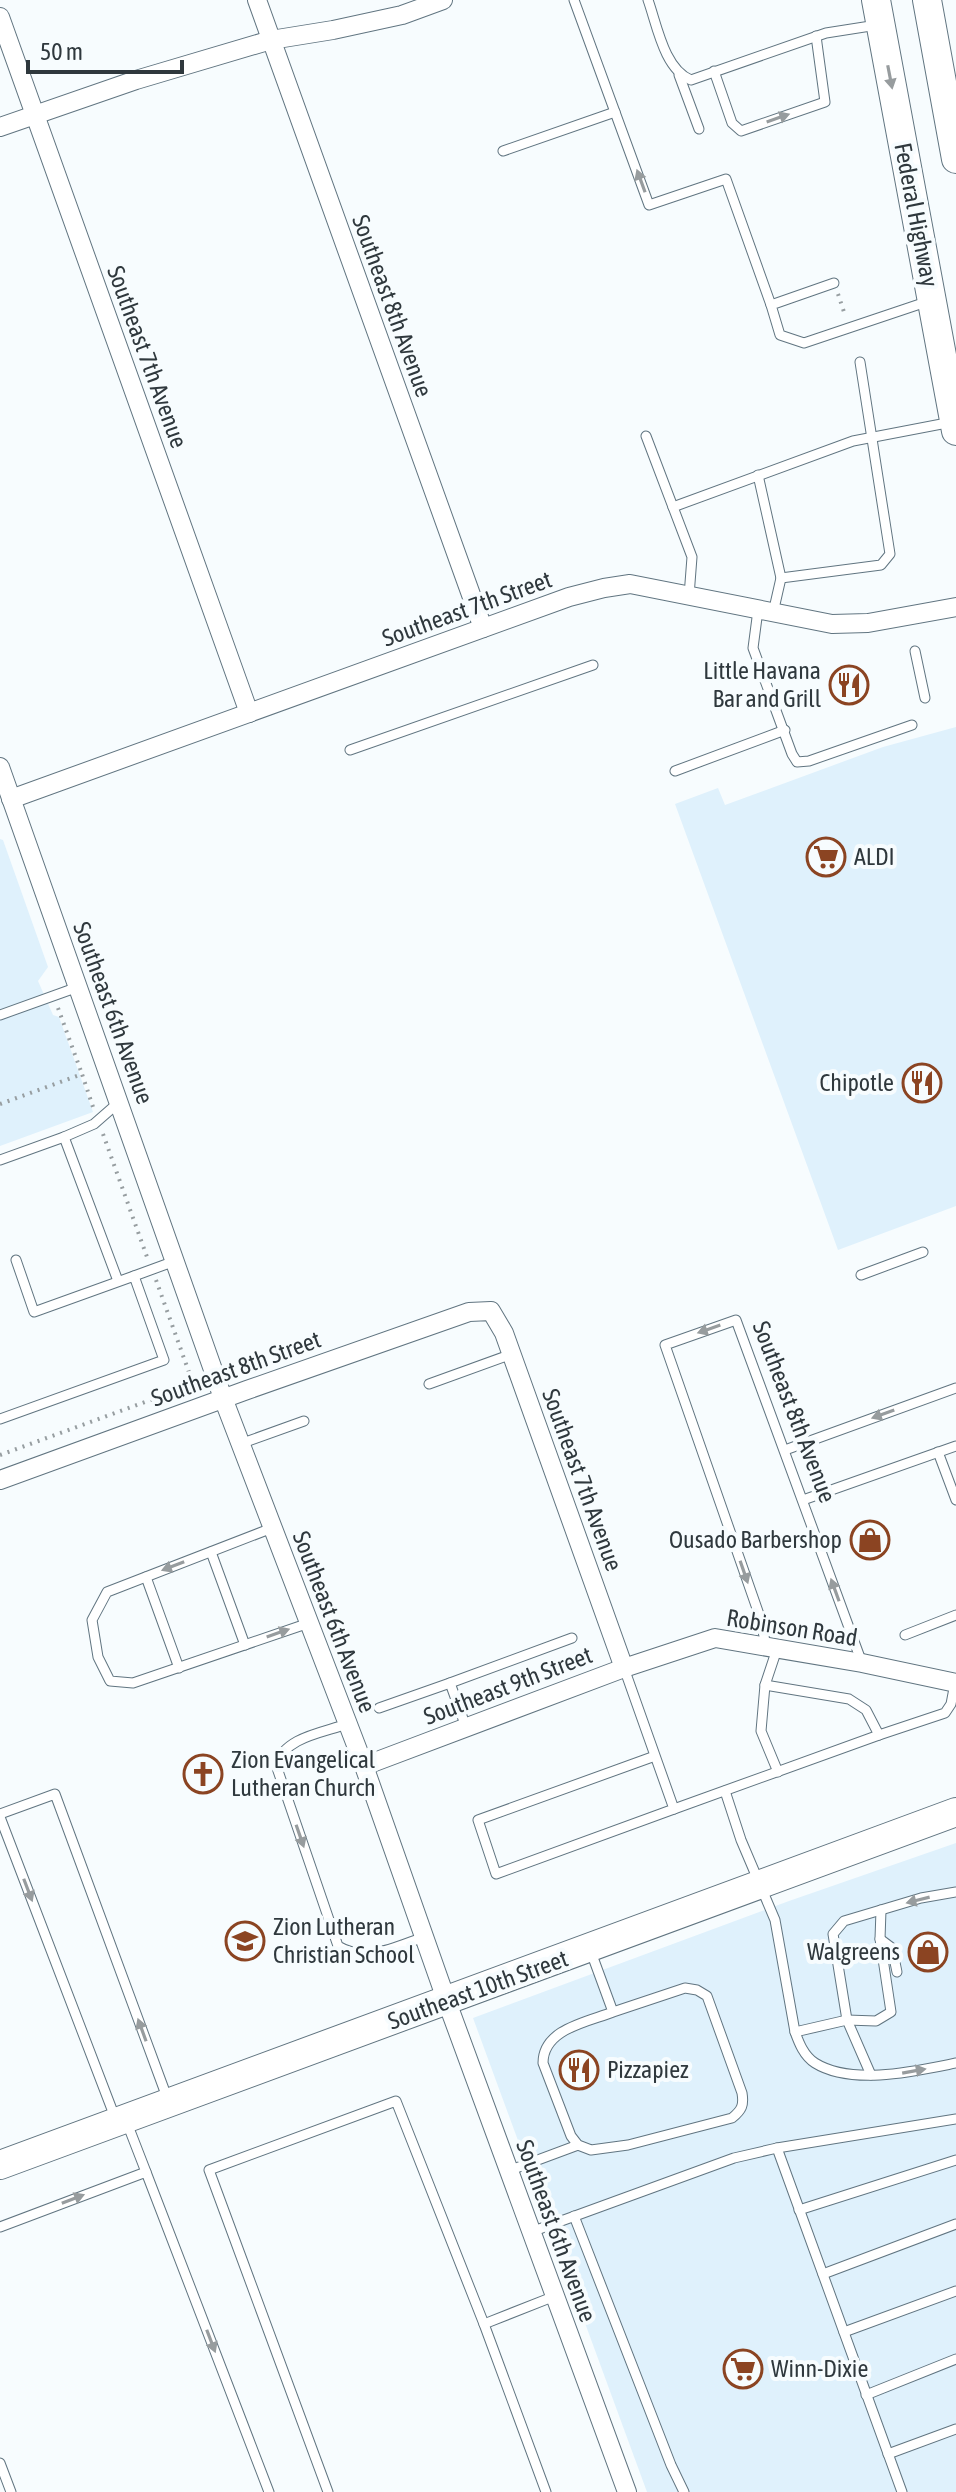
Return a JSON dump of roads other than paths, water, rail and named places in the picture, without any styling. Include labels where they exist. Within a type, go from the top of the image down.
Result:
[{"type":"main road","name":"Federal Highway","points":[[927,0],[956,159]]},
{"type":"main road","name":"Federal Highway","points":[[878,12],[955,426]]},
{"type":"main road","name":"Southeast 10th Street","points":[[0,2165],[956,1812]]},
{"type":"street","name":"Southeast 8th Avenue","points":[[257,0],[483,628]]},
{"type":"street","points":[[0,127],[136,80],[271,40],[402,15],[443,0]]},
{"type":"street","name":"Southeast 7th Avenue","points":[[0,17],[249,713]]},
{"type":"street","name":"Southeast 7th Street","points":[[6,801],[569,597],[604,588],[630,584],[832,624],[868,623],[956,607]]},
{"type":"street","name":"Southeast 6th Avenue","points":[[0,767],[6,801],[78,987],[223,1398],[364,1766],[508,2171],[627,2492]]},
{"type":"street","name":"Southeast 7th Avenue","points":[[491,1311],[512,1354],[624,1668]]},
{"type":"street","name":"Southeast 8th Street","points":[[0,1480],[469,1312],[491,1311]]},
{"type":"street","name":"Robinson Road","points":[[624,1668],[715,1638],[862,1663],[955,1683]]},
{"type":"street","name":"Southeast 9th Street","points":[[364,1766],[624,1668]]},
{"type":"lane","points":[[574,0],[649,205],[726,179],[780,335],[804,343],[932,300]]},
{"type":"lane","points":[[648,0],[699,129]]},
{"type":"lane","points":[[679,75],[691,80],[878,12]]},
{"type":"lane","points":[[714,71],[732,123],[741,131],[825,102],[816,36]]},
{"type":"lane","points":[[503,151],[615,112]]},
{"type":"lane","points":[[771,305],[834,283]]},
{"type":"lane","points":[[781,578],[881,565],[890,554],[860,362]]},
{"type":"lane","points":[[673,507],[853,441],[955,426]]},
{"type":"lane","points":[[646,436],[692,557],[689,596]]},
{"type":"lane","points":[[758,475],[781,578],[765,611],[753,648],[797,762],[809,761],[912,725]]},
{"type":"lane","points":[[915,651],[925,698]]},
{"type":"lane","points":[[350,750],[593,665]]},
{"type":"lane","points":[[675,771],[785,730]]},
{"type":"lane","points":[[0,1015],[78,987]]},
{"type":"lane","points":[[0,1160],[98,1121],[119,1102]]},
{"type":"lane","points":[[64,1137],[118,1281]]},
{"type":"lane","points":[[861,1275],[923,1252]]},
{"type":"lane","points":[[16,1260],[34,1312],[175,1261]]},
{"type":"lane","points":[[0,1419],[164,1360],[134,1276]]},
{"type":"lane","name":"Southeast 8th Avenue","points":[[771,1648],[665,1345],[736,1320],[862,1663]]},
{"type":"lane","points":[[429,1384],[512,1354]]},
{"type":"lane","points":[[785,1450],[956,1388]]},
{"type":"lane","points":[[240,1444],[304,1421]]},
{"type":"lane","points":[[803,1500],[956,1446]]},
{"type":"lane","points":[[938,1452],[956,1500]]},
{"type":"lane","points":[[272,1528],[107,1592],[92,1620],[98,1657],[110,1681],[133,1683],[309,1623]]},
{"type":"lane","points":[[211,1552],[245,1645]]},
{"type":"lane","points":[[146,1577],[179,1668]]},
{"type":"lane","points":[[905,1635],[956,1615]]},
{"type":"lane","points":[[379,1708],[572,1638]]},
{"type":"lane","points":[[771,1648],[761,1731],[778,1772]]},
{"type":"lane","points":[[624,1668],[674,1809]]},
{"type":"lane","points":[[450,1683],[466,1727]]},
{"type":"lane","points":[[655,1756],[478,1820],[496,1874],[945,1713],[951,1704],[955,1683]]},
{"type":"lane","points":[[765,1685],[849,1699],[866,1710],[879,1735]]},
{"type":"lane","points":[[347,1724],[288,1745],[280,1753],[276,1765],[338,1946],[351,1954],[364,1954],[384,1951],[424,1937]]},
{"type":"lane","points":[[725,1791],[741,1840],[775,1920],[795,2032],[801,2047],[813,2062],[833,2070],[871,2075],[956,2063]]},
{"type":"lane","points":[[169,2103],[55,1794],[0,1816],[121,2120],[146,2172],[269,2492]]},
{"type":"lane","points":[[871,2075],[847,2020],[833,1934],[844,1921],[921,1898],[956,1892]]},
{"type":"lane","points":[[881,1910],[880,1939],[891,2012]]},
{"type":"lane","points":[[880,1939],[892,1948],[897,1972]]},
{"type":"lane","points":[[590,1948],[613,2012]]},
{"type":"lane","points":[[685,1988],[707,1996],[744,2103],[741,2110],[732,2118],[628,2145],[591,2150],[578,2145],[571,2136],[543,2063],[543,2053],[557,2035],[613,2012],[685,1988]]},
{"type":"lane","points":[[795,2032],[847,2020],[876,2021],[891,2012],[902,1999]]},
{"type":"lane","points":[[328,2492],[209,2170],[396,2101],[546,2492]]},
{"type":"lane","points":[[531,2232],[734,2158],[777,2148],[956,2119]]},
{"type":"lane","points":[[508,2171],[578,2145]]},
{"type":"lane","points":[[777,2148],[902,2492]]},
{"type":"lane","points":[[799,2210],[956,2160]]},
{"type":"lane","points":[[0,2227],[146,2172]]},
{"type":"lane","points":[[574,2216],[684,2492]]},
{"type":"lane","points":[[823,2274],[956,2224]]},
{"type":"lane","points":[[844,2332],[956,2291]]},
{"type":"lane","points":[[484,2324],[555,2296]]},
{"type":"lane","points":[[866,2395],[956,2359]]},
{"type":"lane","points":[[888,2454],[956,2429]]},
{"type":"lane","points":[[0,2463],[11,2492]]},
{"type":"place","name":"Little Havana Bar and Grill","points":[[849,685]]},
{"type":"place","name":"ALDI","points":[[826,857]]},
{"type":"place","name":"Chipotle","points":[[922,1083]]},
{"type":"place","name":"Ousado Barbershop","points":[[870,1540]]},
{"type":"place","name":"Zion Evangelical Lutheran Church","points":[[203,1774]]},
{"type":"place","name":"Zion Lutheran Christian School","points":[[245,1941]]},
{"type":"place","name":"Walgreens","points":[[928,1952]]},
{"type":"place","name":"Pizzapiez","points":[[579,2070]]},
{"type":"place","name":"Winn-Dixie","points":[[743,2369]]}]
